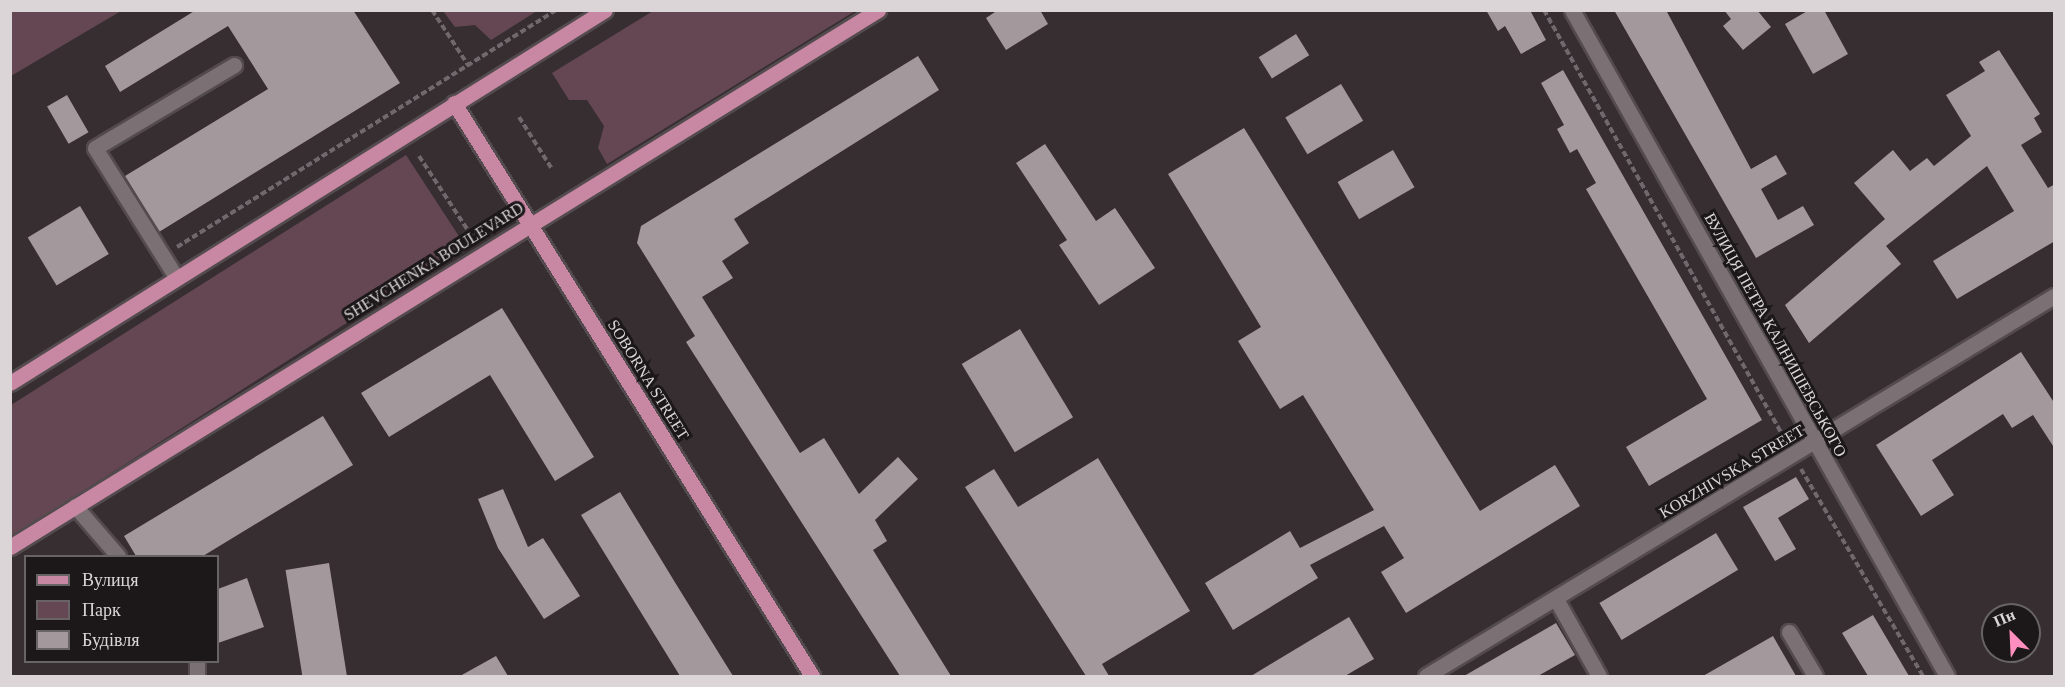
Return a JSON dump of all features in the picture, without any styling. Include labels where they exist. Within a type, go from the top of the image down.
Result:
[{"type":"main road","points":[[10,383],[176,276],[605,10]]},
{"type":"main road","name":"SHEVCHENKA BOULEVARD","points":[[10,547],[878,10]]},
{"type":"main road","name":"SOBORNA STREET","points":[[454,103],[528,225],[812,676]]},
{"type":"street","name":"ВУЛИЦЯ ПЕТРА КАЛНИШЕВСЬКОГО","points":[[1572,10],[1947,676]]},
{"type":"street","points":[[176,276],[95,148],[234,65]]},
{"type":"street","name":"KORZHIVSKA STREET","points":[[1426,676],[1816,443],[2055,296]]},
{"type":"street","points":[[75,506],[117,555]]},
{"type":"street","points":[[1556,599],[1599,676]]},
{"type":"street","points":[[1789,632],[1815,676]]},
{"type":"path","points":[[432,10],[468,65]]},
{"type":"path","points":[[163,256],[556,10]]},
{"type":"path","points":[[1544,10],[1794,456],[1923,676]]},
{"type":"path","points":[[519,117],[552,170]]},
{"type":"path","points":[[419,156],[473,238]]},
{"type":"green space","points":[[11,11],[121,11],[11,76]]},
{"type":"green space","points":[[443,11],[537,11],[491,40],[475,25],[455,27]]},
{"type":"green space","points":[[653,11],[855,11],[607,164],[598,148],[604,126],[587,100],[569,100],[552,73]]},
{"type":"green space","points":[[406,155],[466,247],[11,537],[11,405]]},
{"type":"building","points":[[196,10],[353,10],[400,83],[159,232],[125,176],[268,89],[228,26],[120,92],[105,66]]},
{"type":"building","points":[[998,10],[1040,10],[1048,24],[1006,50],[986,18]]},
{"type":"building","points":[[1486,10],[1535,10],[1531,12],[1546,40],[1521,54],[1505,26],[1498,31]]},
{"type":"building","points":[[1614,10],[1666,10],[1751,169],[1776,155],[1787,174],[1761,189],[1778,220],[1803,206],[1814,225],[1756,258]]},
{"type":"building","points":[[1724,10],[1757,10],[1771,27],[1743,50],[1723,26],[1731,19]]},
{"type":"building","points":[[1809,10],[1824,10],[1848,54],[1813,74],[1785,24]]},
{"type":"building","points":[[1296,34],[1309,55],[1272,79],[1259,57]]},
{"type":"building","points":[[1999,50],[2040,114],[2034,118],[2042,132],[2021,145],[2048,188],[2055,184],[2055,241],[1957,299],[1933,261],[2014,211],[1987,166],[1886,246],[1901,264],[1809,343],[1785,305],[1885,219],[1854,183],[1893,150],[1910,171],[1927,158],[1934,166],[1971,136],[1946,95],[1985,71],[1979,62]]},
{"type":"building","points":[[918,56],[939,90],[734,219],[749,243],[722,261],[733,278],[702,297],[800,453],[824,438],[859,494],[898,457],[918,479],[875,520],[887,541],[873,550],[951,676],[900,676],[686,342],[695,336],[637,243],[641,226]]},
{"type":"building","points":[[1563,70],[1762,420],[1649,486],[1626,447],[1707,399],[1586,189],[1596,183],[1577,149],[1570,153],[1557,129],[1564,125],[1541,83]]},
{"type":"building","points":[[1341,84],[1363,121],[1307,154],[1285,117]]},
{"type":"building","points":[[67,95],[89,132],[69,144],[47,106]]},
{"type":"building","points":[[1244,128],[1480,511],[1555,465],[1580,506],[1406,613],[1381,572],[1404,558],[1384,526],[1310,565],[1318,578],[1233,630],[1205,583],[1290,531],[1300,548],[1374,510],[1303,395],[1280,409],[1238,341],[1261,327],[1168,174]]},
{"type":"building","points":[[1045,144],[1096,221],[1115,208],[1155,268],[1099,305],[1059,245],[1067,240],[1016,163]]},
{"type":"building","points":[[1393,150],[1414,187],[1359,219],[1338,182]]},
{"type":"building","points":[[80,206],[109,254],[57,285],[28,237]]},
{"type":"building","points":[[502,308],[594,457],[555,481],[490,375],[389,437],[361,393]]},
{"type":"building","points":[[1020,329],[1073,417],[1015,452],[962,364]]},
{"type":"building","points":[[2021,352],[2055,404],[2055,449],[2033,415],[2012,428],[2003,414],[1932,460],[1954,495],[1921,516],[1876,445]]},
{"type":"building","points":[[323,416],[353,465],[205,555],[135,555],[124,536]]},
{"type":"building","points":[[1098,458],[1190,611],[1102,664],[1109,676],[1086,676],[965,487],[994,469],[1018,507]]},
{"type":"building","points":[[1796,477],[1809,499],[1778,518],[1796,549],[1775,561],[1743,507]]},
{"type":"building","points":[[503,489],[528,547],[543,538],[580,596],[544,619],[498,548],[478,499]]},
{"type":"building","points":[[620,492],[733,676],[680,676],[581,515]]},
{"type":"building","points":[[1716,533],[1738,570],[1622,640],[1599,603]]},
{"type":"building","points":[[329,563],[347,676],[302,676],[286,570]]},
{"type":"building","points":[[247,578],[264,627],[219,643],[219,589]]},
{"type":"building","points":[[1873,615],[1909,676],[1868,676],[1842,633]]},
{"type":"building","points":[[1349,617],[1374,659],[1345,676],[1251,676]]},
{"type":"building","points":[[1556,623],[1575,655],[1538,676],[1464,676]]},
{"type":"building","points":[[1773,636],[1796,676],[1703,676]]},
{"type":"building","points":[[496,656],[508,676],[460,676]]}]
